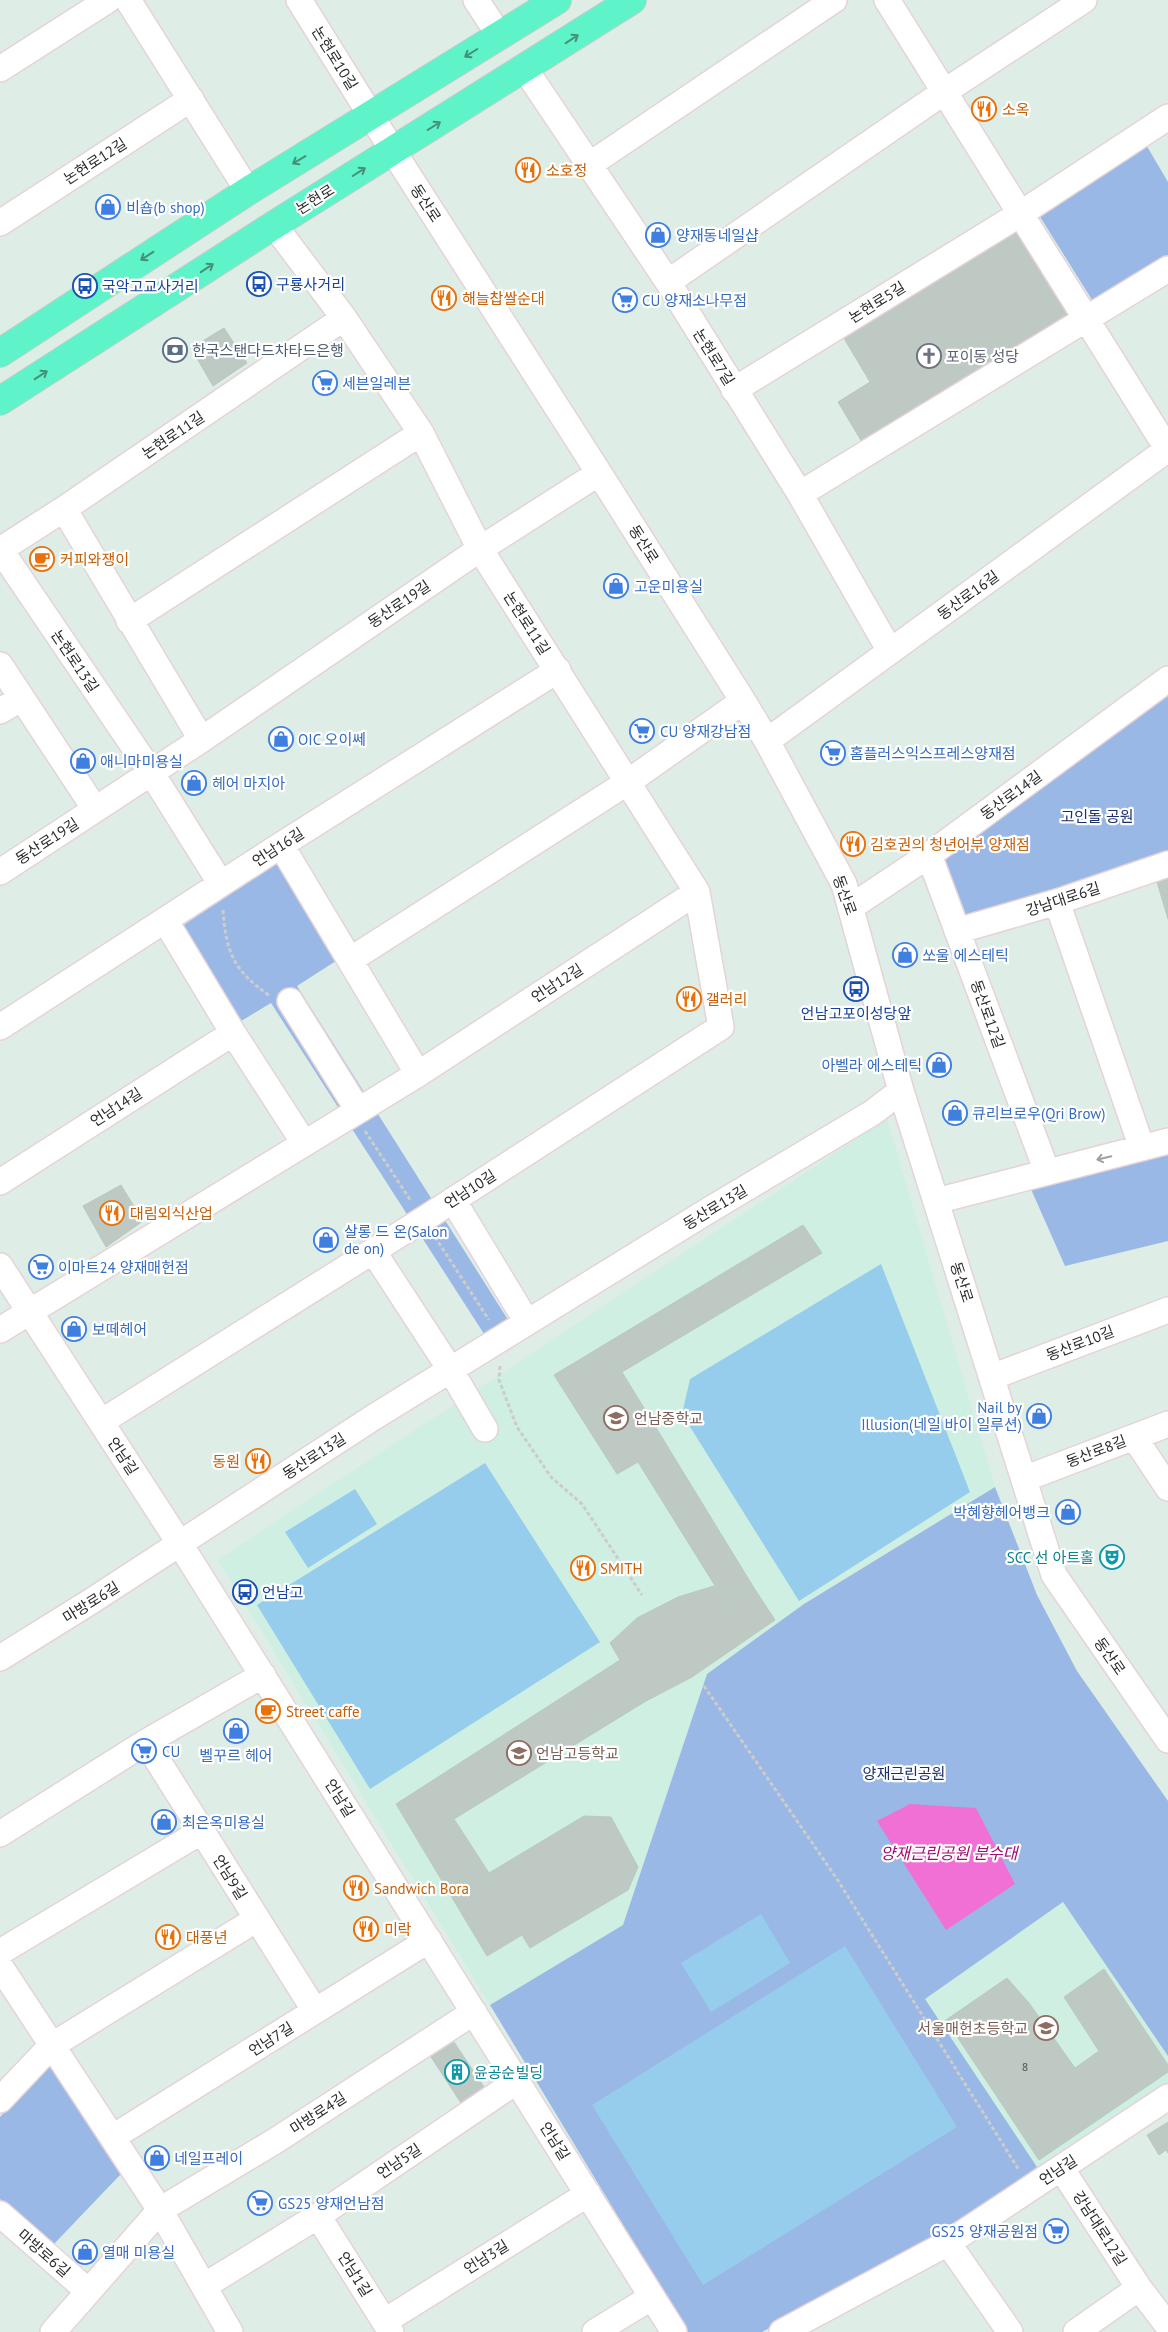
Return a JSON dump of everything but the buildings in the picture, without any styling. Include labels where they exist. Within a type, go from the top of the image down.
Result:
[{"type":"main road","points":[[0,353],[248,191],[371,117],[557,0]]},
{"type":"main road","name":"논현로","points":[[0,401],[274,225],[525,70],[632,0]]},
{"type":"street","points":[[0,69],[108,0]]},
{"type":"street","points":[[128,0],[248,191]]},
{"type":"street","name":"논현로10길","points":[[299,0],[371,117]]},
{"type":"street","points":[[476,0],[499,35]]},
{"type":"street","points":[[589,165],[834,0]]},
{"type":"street","points":[[887,0],[1168,449]]},
{"type":"street","points":[[668,282],[944,92],[1084,0]]},
{"type":"street","name":"논현로7길","points":[[525,70],[668,282],[800,494],[890,651]]},
{"type":"street","name":"논현로12길","points":[[0,223],[191,99]]},
{"type":"street","name":"논현로5길","points":[[734,390],[1020,214],[1168,116]]},
{"type":"street","name":"동산로","points":[[371,117],[600,473],[743,701],[767,741],[844,884],[901,1092],[1054,1574],[1168,1740]]},
{"type":"street","name":"논현로11길","points":[[274,225],[344,318],[421,433],[480,548],[697,892]]},
{"type":"street","points":[[800,494],[1168,269]]},
{"type":"street","name":"논현로11길","points":[[0,549],[64,509],[344,318]]},
{"type":"street","points":[[129,621],[421,433]]},
{"type":"street","name":"동산로16길","points":[[767,741],[1168,449]]},
{"type":"street","name":"동산로19길","points":[[0,872],[201,739],[480,548],[600,473]]},
{"type":"street","points":[[64,509],[201,739]]},
{"type":"street","name":"논현로13길","points":[[0,549],[151,772]]},
{"type":"street","name":"동산로19길","points":[[0,664],[95,810]]},
{"type":"street","name":"언남16길","points":[[0,1027],[281,845],[558,670]]},
{"type":"street","name":"동산로14길","points":[[851,907],[929,855],[1168,679]]},
{"type":"street","points":[[0,712],[22,698]]},
{"type":"street","points":[[350,960],[628,782],[743,701]]},
{"type":"street","points":[[151,772],[221,884]]},
{"type":"street","points":[[281,845],[418,1074]]},
{"type":"street","name":"동산로12길","points":[[929,855],[1047,1172]]},
{"type":"street","name":"강남대로6길","points":[[957,931],[1058,902],[1168,864]]},
{"type":"street","name":"언남12길","points":[[0,1330],[28,1310],[418,1074],[697,892]]},
{"type":"street","name":"언남10길","points":[[101,1422],[373,1251],[722,1027],[697,892]]},
{"type":"street","points":[[1058,902],[1142,1148]]},
{"type":"street","points":[[166,920],[233,1033],[304,1143]]},
{"type":"street","points":[[290,1001],[358,1110]]},
{"type":"street","name":"언남14길","points":[[0,1182],[233,1033]]},
{"type":"street","name":"동산로13길","points":[[180,1544],[450,1369],[872,1113],[901,1092]]},
{"type":"street","points":[[936,1201],[1168,1141]]},
{"type":"street","points":[[453,1200],[527,1322]]},
{"type":"street","points":[[373,1251],[450,1369],[485,1429]]},
{"type":"street","name":"언남길","points":[[0,1266],[180,1544],[674,2332]]},
{"type":"street","name":"동산로10길","points":[[992,1377],[1168,1310]]},
{"type":"street","name":"동산로8길","points":[[1024,1479],[1168,1424]]},
{"type":"street","points":[[1134,1437],[1168,1488]]},
{"type":"street","name":"마방로6길","points":[[0,1658],[180,1544]]},
{"type":"street","points":[[0,1834],[146,1742],[262,1675]]},
{"type":"street","name":"언남9길","points":[[146,1742],[315,2011]]},
{"type":"street","points":[[0,1952],[202,1832]]},
{"type":"street","points":[[0,2100],[51,2046],[257,1919]]},
{"type":"street","name":"언남7길","points":[[113,2137],[429,1940]]},
{"type":"street","points":[[0,1966],[160,2210],[230,2332]]},
{"type":"street","name":"마방로4길","points":[[53,2332],[160,2210],[275,2141],[474,2012]]},
{"type":"street","name":"언남5길","points":[[204,2286],[318,2216],[518,2081]]},
{"type":"street","name":"언남길","points":[[782,2332],[819,2324],[948,2243],[1168,2097]]},
{"type":"street","name":"강남대로12길","points":[[1061,2168],[1138,2288],[1168,2326]]},
{"type":"street","name":"언남3길","points":[[388,2326],[588,2194]]},
{"type":"street","name":"마방로6길","points":[[0,2214],[88,2292]]},
{"type":"street","name":"언남1길","points":[[318,2216],[388,2326]]},
{"type":"street","points":[[948,2243],[1010,2332]]},
{"type":"street","points":[[1076,2332],[1138,2288]]},
{"type":"street","points":[[595,2332],[652,2297]]},
{"type":"path","points":[[704,1686],[836,1879],[1031,2188]]},
{"type":"shaded area","points":[[887,1119],[995,1487],[804,1604],[707,1674],[623,1925],[490,2005],[218,1560]]},
{"type":"shaded area","points":[[881,1264],[970,1492],[799,1601],[682,1414],[690,1379]]},
{"type":"shaded area","points":[[485,1463],[600,1642],[370,1789],[257,1605]]},
{"type":"shaded area","points":[[355,1489],[377,1524],[308,1568],[285,1532]]},
{"type":"shaded area","name":"서울매헌초등학교","points":[[1063,1902],[1168,2056],[1168,2085],[1037,2167],[925,1999]]},
{"type":"shaded area","points":[[761,1914],[790,1963],[711,2012],[681,1963]]},
{"type":"shaded area","points":[[845,1946],[957,2127],[703,2285],[592,2105]]},
{"type":"green space","points":[[1145,143],[1168,182],[1168,255],[1094,303],[1037,212]]},
{"type":"green space","name":"고인돌 공원","points":[[1168,679],[1168,865],[957,931],[929,855]]},
{"type":"green space","points":[[278,863],[339,959],[297,986],[510,1323],[486,1337],[271,1003],[238,1023],[179,928]]},
{"type":"green space","points":[[1168,1141],[1168,1241],[1065,1266],[1026,1178]]},
{"type":"green space","name":"양재근린공원","points":[[995,1487],[1037,1595],[1077,1671],[1168,1801],[1168,2056],[1063,1902],[925,1999],[1037,2167],[956,2227],[762,2332],[688,2332],[490,2005],[623,1925],[707,1674],[804,1604]]},
{"type":"green space","points":[[51,2062],[121,2174],[53,2245],[0,2199],[0,2117]]},
{"type":"water","name":"양재근린공원 분수대","points":[[910,1804],[976,1808],[1015,1884],[946,1930],[877,1821]]},
{"type":"place","name":"소옥","points":[[984,109]]},
{"type":"place","name":"소호정","points":[[528,170]]},
{"type":"place","name":"비숍(b shop)","points":[[108,207]]},
{"type":"place","name":"양재동네일샵","points":[[658,235]]},
{"type":"place","name":"구룡사거리","points":[[259,284]]},
{"type":"place","name":"국악고교사거리","points":[[85,286]]},
{"type":"place","name":"해늘찹쌀순대","points":[[444,298]]},
{"type":"place","name":"CU 양재소나무점","points":[[625,300]]},
{"type":"place","name":"한국스탠다드차타드은행","points":[[175,350]]},
{"type":"place","name":"포이동 성당","points":[[929,356]]},
{"type":"place","name":"세븐일레븐","points":[[325,383]]},
{"type":"place","name":"커피와쟁이","points":[[42,559]]},
{"type":"place","name":"고운미용실","points":[[616,586]]},
{"type":"place","name":"CU 양재강남점","points":[[642,731]]},
{"type":"place","name":"OIC 오이쎄","points":[[281,739]]},
{"type":"place","name":"홈플러스익스프레스양재점","points":[[833,753]]},
{"type":"place","name":"애니마미용실","points":[[83,761]]},
{"type":"place","name":"헤어 마지아","points":[[194,783]]},
{"type":"place","name":"김호권의 청년어부 양재점","points":[[853,844]]},
{"type":"place","name":"쏘울 에스테틱","points":[[905,955]]},
{"type":"place","name":"언남고포이성당앞","points":[[856,989]]},
{"type":"place","name":"갤러리","points":[[689,999]]},
{"type":"place","name":"아벨라 에스테틱","points":[[939,1065]]},
{"type":"place","name":"큐리브로우(Qri Brow)","points":[[955,1113]]},
{"type":"place","name":"대림외식산업","points":[[112,1213]]},
{"type":"place","name":"살롱 드 온(Salon de on)","points":[[326,1240]]},
{"type":"place","name":"이마트24 양재매헌점","points":[[41,1267]]},
{"type":"place","name":"보떼헤어","points":[[74,1329]]},
{"type":"place","name":"Nail by Illusion(네일 바이 일루션)","points":[[1039,1416]]},
{"type":"place","name":"언남중학교","points":[[616,1418]]},
{"type":"place","name":"동원","points":[[258,1461]]},
{"type":"place","name":"박혜향헤어뱅크","points":[[1068,1512]]},
{"type":"place","name":"SCC 선 아트홀","points":[[1112,1557]]},
{"type":"place","name":"SMITH","points":[[583,1568]]},
{"type":"place","name":"언남고","points":[[245,1592]]},
{"type":"place","name":"Street caffe","points":[[268,1711]]},
{"type":"place","name":"벨꾸르 헤어","points":[[236,1731]]},
{"type":"place","name":"CU","points":[[144,1751]]},
{"type":"place","name":"언남고등학교","points":[[519,1753]]},
{"type":"place","name":"최은옥미용실","points":[[164,1822]]},
{"type":"place","name":"Sandwich Bora","points":[[356,1888]]},
{"type":"place","name":"미락","points":[[366,1929]]},
{"type":"place","name":"대풍년","points":[[168,1937]]},
{"type":"place","name":"서울매헌초등학교","points":[[1046,2028]]},
{"type":"place","name":"윤공순빌딩","points":[[457,2072]]},
{"type":"place","name":"네일프레이","points":[[157,2158]]},
{"type":"place","name":"GS25 양재언남점","points":[[260,2203]]},
{"type":"place","name":"GS25 양재공원점","points":[[1056,2231]]},
{"type":"place","name":"열매 미용실","points":[[85,2252]]}]
